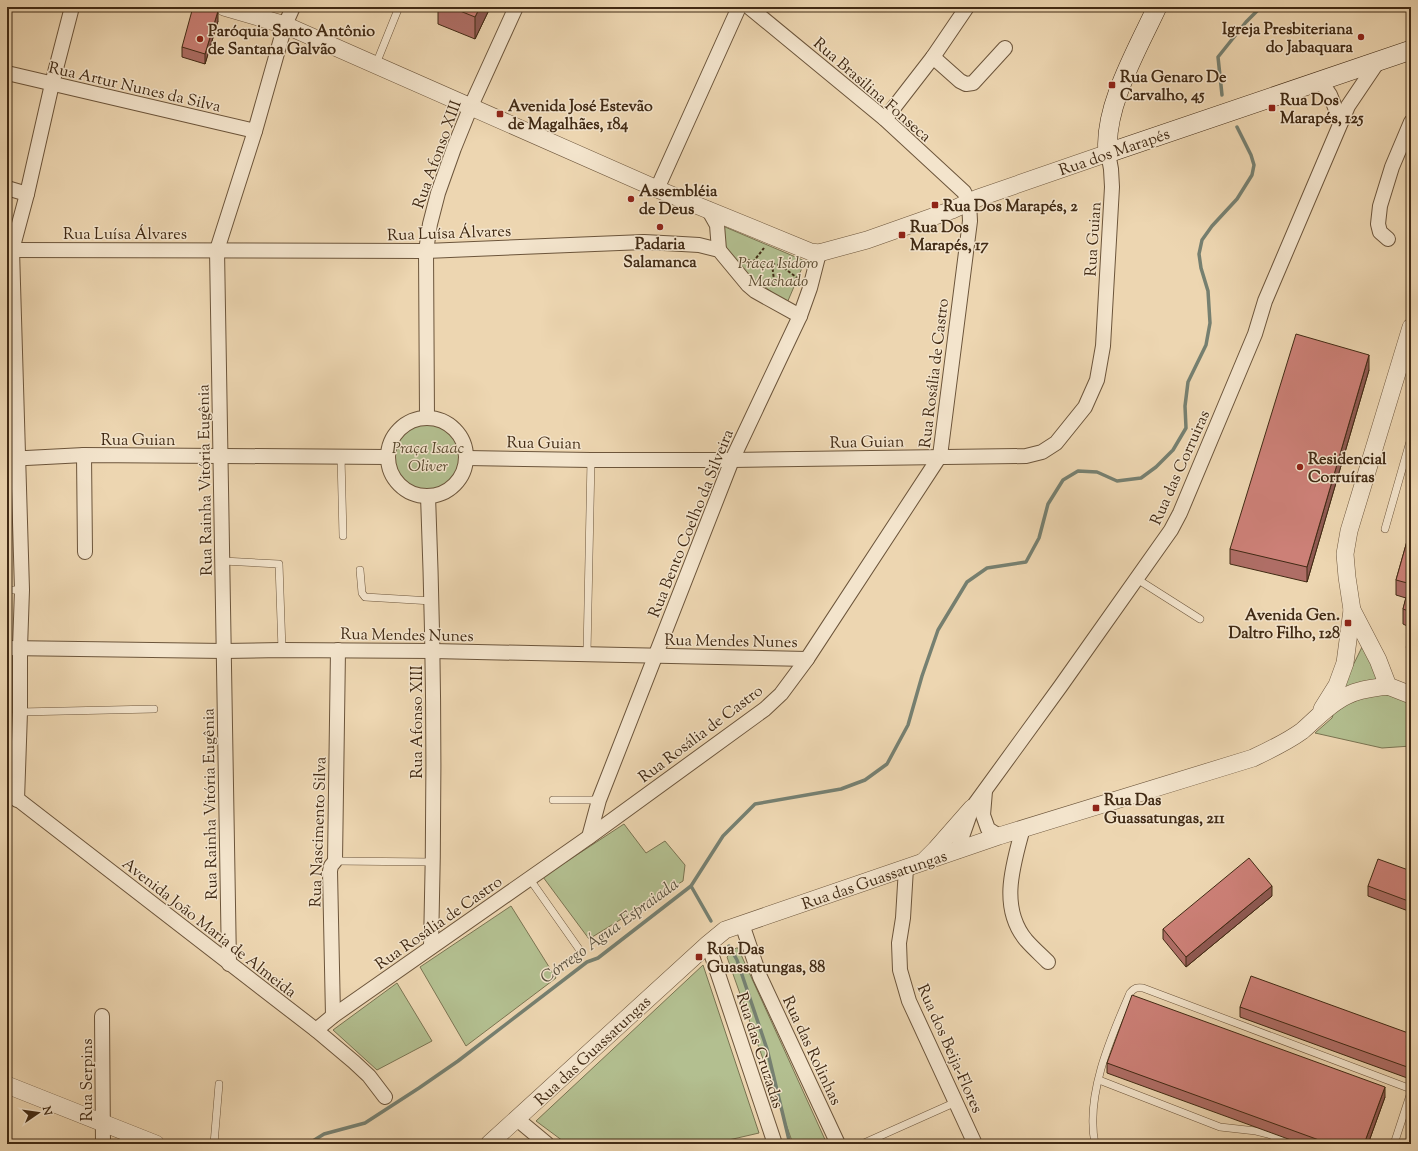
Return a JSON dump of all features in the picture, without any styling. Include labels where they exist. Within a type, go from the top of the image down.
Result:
[{"type":"main road","points":[[1108,153],[1107,143],[1109,124],[1120,86],[1157,7]]},
{"type":"main road","name":"Rua dos Marapés","points":[[1108,153],[1411,50]]},
{"type":"street","points":[[12,795],[20,712],[13,648],[22,590],[12,459],[10,250],[28,194],[52,84],[72,7]]},
{"type":"street","points":[[224,7],[285,25],[657,189],[708,209],[815,253],[810,288],[800,316],[755,291],[748,285],[719,250],[717,225],[708,209]]},
{"type":"street","name":"Rua Rainha Vitória Eugênia","points":[[229,964],[217,250],[255,131],[285,25],[293,7]]},
{"type":"street","name":"Rua Afonso XIII","points":[[427,417],[426,251],[430,224],[438,193],[454,148],[471,106],[516,7]]},
{"type":"street","points":[[657,189],[739,7]]},
{"type":"street","name":"Rua Brasilina Fonseca","points":[[749,7],[885,120],[964,192],[969,202]]},
{"type":"street","points":[[885,120],[933,56],[967,7]]},
{"type":"street","points":[[933,56],[960,81],[966,84],[972,83],[1005,48]]},
{"type":"street","name":"Rua das Corruiras","points":[[957,851],[972,808],[1171,530],[1180,513],[1255,334],[1266,301],[1348,106],[1377,62]]},
{"type":"street","name":"Rua Artur Nunes da Silva","points":[[7,73],[255,131]]},
{"type":"street","points":[[1320,80],[1330,95],[1341,122]]},
{"type":"street","points":[[1388,239],[1380,232],[1378,224],[1380,206],[1392,167],[1411,122]]},
{"type":"street","name":"Rua dos Marapés","points":[[815,253],[866,240],[1108,153]]},
{"type":"street","name":"Rua Guian","points":[[467,458],[732,460],[1026,456],[1042,452],[1056,443],[1085,407],[1097,380],[1103,346],[1112,187],[1111,168],[1108,153]]},
{"type":"street","points":[[7,188],[28,194]]},
{"type":"street","name":"Rua Rosália de Castro","points":[[316,1030],[333,1016],[589,837],[765,709],[781,694],[807,659],[940,456],[970,221],[969,202]]},
{"type":"street","name":"Rua Luísa Álvares","points":[[10,250],[426,251],[644,242],[699,245],[719,250]]},
{"type":"street","name":"Rua Bento Coelho da Silveira","points":[[589,837],[599,800],[732,460],[800,316]]},
{"type":"street","points":[[1318,716],[1337,685],[1346,663],[1352,610],[1345,554],[1349,531],[1403,363],[1411,327]]},
{"type":"street","points":[[427,417],[440,419],[451,425],[460,434],[466,445],[467,458],[465,470],[460,480],[451,489],[440,495],[428,497],[416,495],[404,489],[396,481],[390,470],[388,457],[389,445],[395,434],[404,425],[415,419],[427,417]]},
{"type":"street","points":[[84,455],[85,552]]},
{"type":"street","name":"Rua Guian","points":[[12,459],[84,455],[388,457]]},
{"type":"street","name":"Rua Afonso XIII","points":[[428,497],[433,651],[433,862],[431,947]]},
{"type":"street","points":[[1352,610],[1378,660],[1388,686]]},
{"type":"street","name":"Rua Mendes Nunes","points":[[13,648],[587,653],[807,659]]},
{"type":"street","name":"Rua Nascimento Silva","points":[[333,1016],[330,871],[331,866],[335,861],[338,650]]},
{"type":"street","points":[[1318,716],[1344,696],[1355,692],[1388,686],[1411,695]]},
{"type":"street","name":"Rua das Guassatungas","points":[[489,1144],[725,930],[998,836],[1253,758],[1284,743],[1303,730],[1318,716]]},
{"type":"street","points":[[985,791],[983,815],[988,829],[998,836]]},
{"type":"street","name":"Avenida João Maria de Almeida","points":[[12,795],[316,1030],[369,1076],[385,1097]]},
{"type":"street","points":[[914,866],[936,849],[972,808]]},
{"type":"street","points":[[1023,828],[1011,870],[1010,897],[1016,922],[1026,940],[1048,962]]},
{"type":"street","name":"Rua dos Beija-Flores","points":[[914,866],[899,943],[900,970],[909,1001],[975,1144]]},
{"type":"street","name":"Rua das Rolinhas","points":[[742,924],[760,977],[838,1144]]},
{"type":"street","name":"Rua das Cruzadas","points":[[708,944],[775,1144]]},
{"type":"street","name":"Rua Serpins","points":[[102,1016],[103,1144]]},
{"type":"street","points":[[7,1085],[156,1144]]},
{"type":"street","points":[[517,1119],[547,1144]]},
{"type":"lane","points":[[376,64],[399,7]]},
{"type":"lane","points":[[1385,529],[1411,438]]},
{"type":"lane","points":[[341,457],[343,536]]},
{"type":"lane","points":[[587,653],[591,460]]},
{"type":"lane","points":[[223,561],[279,564],[282,650]]},
{"type":"lane","points":[[360,570],[362,593],[365,597],[432,601]]},
{"type":"lane","points":[[1137,579],[1200,619]]},
{"type":"lane","points":[[7,590],[22,590]]},
{"type":"lane","points":[[20,712],[154,709]]},
{"type":"lane","points":[[553,800],[599,800]]},
{"type":"lane","points":[[335,861],[433,862]]},
{"type":"lane","points":[[529,878],[579,949]]},
{"type":"lane","points":[[1095,1144],[1093,1134],[1093,1109],[1107,1046],[1130,993],[1133,989],[1138,988],[1143,988],[1411,1089]]},
{"type":"lane","points":[[1099,1080],[1220,1127],[1256,1131],[1296,1144]]},
{"type":"lane","points":[[214,1144],[219,1084]]},
{"type":"lane","points":[[1394,1144],[1408,1109],[1411,1092]]},
{"type":"lane","points":[[862,1144],[956,1102]]},
{"type":"path","points":[[719,250],[753,262],[780,265],[815,253]]},
{"type":"path","points":[[772,264],[778,304]]},
{"type":"path","points":[[780,265],[810,288]]},
{"type":"green space","name":"Praça Isidoro Machado","points":[[725,227],[805,261],[787,303],[751,277],[742,268],[721,241],[722,229]]},
{"type":"green space","name":"Praça Isaac Oliver","points":[[429,421],[449,427],[459,437],[465,457],[459,477],[449,487],[429,493],[409,487],[399,477],[393,457],[399,437],[409,427]]},
{"type":"green space","points":[[1363,645],[1411,702],[1411,746],[1382,748],[1315,733],[1332,718],[1342,688]]},
{"type":"green space","points":[[624,824],[646,853],[665,841],[685,865],[683,881],[589,939],[543,877]]},
{"type":"green space","points":[[511,906],[556,978],[466,1046],[420,967]]},
{"type":"green space","points":[[736,948],[738,948],[827,1144],[793,1144],[727,957]]},
{"type":"green space","points":[[703,965],[759,1133],[720,1142],[720,1144],[567,1144],[536,1121]]},
{"type":"green space","points":[[397,983],[432,1041],[377,1070],[333,1030]]},
{"type":"building","name":"Paróquia Santo Antônio de Santana Galvão","points":[[193,7],[205,7],[218,11],[205,54],[182,47]]},
{"type":"building","points":[[450,7],[480,7],[475,17]]},
{"type":"building","name":"Residencial Corruíras","points":[[1296,334],[1369,355],[1307,567],[1230,549]]},
{"type":"building","points":[[1411,527],[1411,584],[1396,580]]},
{"type":"building","points":[[1406,597],[1411,598],[1411,612],[1403,609]]},
{"type":"building","points":[[1411,612],[1411,627],[1407,626]]},
{"type":"building","points":[[1249,858],[1272,886],[1186,957],[1163,929]]},
{"type":"building","points":[[1378,859],[1411,871],[1411,902],[1368,886]]},
{"type":"building","points":[[1251,976],[1411,1034],[1410,1068],[1240,1007]]},
{"type":"building","points":[[1132,995],[1385,1087],[1364,1144],[1330,1144],[1107,1063]]},
{"type":"waterway","name":"Córrego Água Espraiada","points":[[1222,95],[1218,57],[1246,22],[1261,7]]},
{"type":"waterway","name":"Córrego Água Espraiada","points":[[308,1144],[324,1134],[365,1123],[458,1061],[587,962],[598,958],[691,886],[723,836],[755,804],[841,789],[865,780],[887,764],[908,725],[922,676],[938,630],[967,582],[987,568],[1026,562],[1039,538],[1048,504],[1063,480],[1078,471],[1097,472],[1117,481],[1141,478],[1156,467],[1173,450],[1186,428],[1185,406],[1188,382],[1206,345],[1210,323],[1208,291],[1201,268],[1199,254],[1202,240],[1212,226],[1237,199],[1252,175],[1254,165],[1251,155],[1237,127]]},
{"type":"waterway","points":[[691,886],[711,921]]},
{"type":"waterway","points":[[729,946],[737,960],[767,1049],[790,1144]]},
{"type":"place","name":"Igreja Presbiteriana do Jabaquara","points":[[1361,37]]},
{"type":"place","name":"Paróquia Santo Antônio de Santana Galvão","points":[[200,39]]},
{"type":"place","name":"Rua Genaro De Carvalho, 45","points":[[1112,85]]},
{"type":"place","name":"Rua Dos Marapés, 125","points":[[1272,108]]},
{"type":"place","name":"Avenida José Estevão de Magalhães, 184","points":[[500,114]]},
{"type":"place","name":"Assembléia de Deus","points":[[631,199]]},
{"type":"place","name":"Rua Dos Marapés, 2","points":[[935,205]]},
{"type":"place","name":"Padaria Salamanca","points":[[660,227]]},
{"type":"place","name":"Rua Dos Marapés, 17","points":[[902,235]]},
{"type":"place","name":"Residencial Corruíras","points":[[1300,467]]},
{"type":"place","name":"Avenida Gen. Daltro Filho, 128","points":[[1348,623]]},
{"type":"place","name":"Rua Das Guassatungas, 211","points":[[1096,808]]},
{"type":"place","name":"Rua Das Guassatungas, 88","points":[[699,957]]}]
